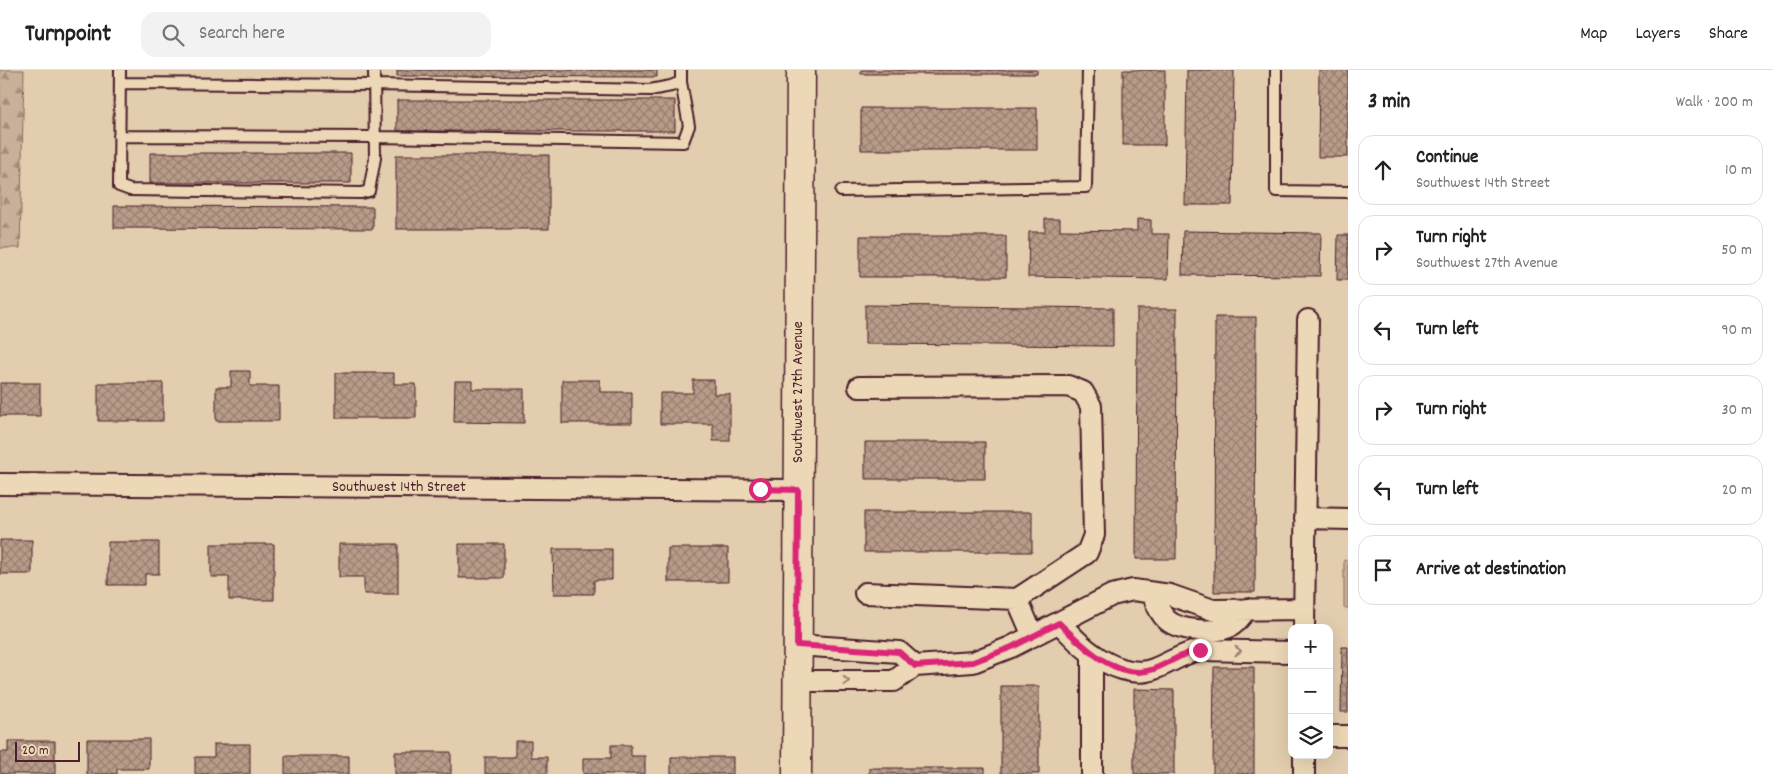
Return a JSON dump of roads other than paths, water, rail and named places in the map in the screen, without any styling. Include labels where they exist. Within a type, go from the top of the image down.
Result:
[{"type":"main road","name":"Southwest 27th Avenue","points":[[797,774],[801,70]]},
{"type":"street","points":[[797,681],[894,681],[915,666],[973,662],[1012,647],[1112,595],[1133,590],[1170,595],[1213,610],[1247,609],[1304,618],[1308,320]]},
{"type":"street","points":[[859,387],[1068,386],[1083,392],[1091,406],[1094,535],[1087,553],[1017,599],[865,593]]},
{"type":"street","name":"Southwest 14th Street","points":[[0,484],[798,490]]},
{"type":"street","points":[[1305,518],[1348,519]]},
{"type":"street","points":[[1152,593],[1159,610],[1167,620],[1184,629],[1218,630],[1232,626],[1247,609]]},
{"type":"street","points":[[1017,599],[1033,636]]},
{"type":"street","points":[[1059,623],[1092,654],[1124,670],[1145,672],[1158,668],[1186,653],[1200,650],[1288,652]]},
{"type":"street","points":[[797,645],[899,652],[915,666]]},
{"type":"street","points":[[1092,654],[1092,774]]},
{"type":"street","points":[[1333,736],[1348,736]]},
{"type":"street","points":[[1304,759],[1304,774]]},
{"type":"lane","points":[[120,70],[119,186],[130,190],[360,193],[369,191],[375,158],[374,70]]},
{"type":"lane","points":[[120,136],[375,137],[684,142],[689,126],[681,82],[681,70]]},
{"type":"lane","points":[[841,191],[1086,187],[1088,70]]},
{"type":"lane","points":[[1276,70],[1276,191],[1348,192]]},
{"type":"lane","points":[[120,83],[650,90],[681,82]]}]
